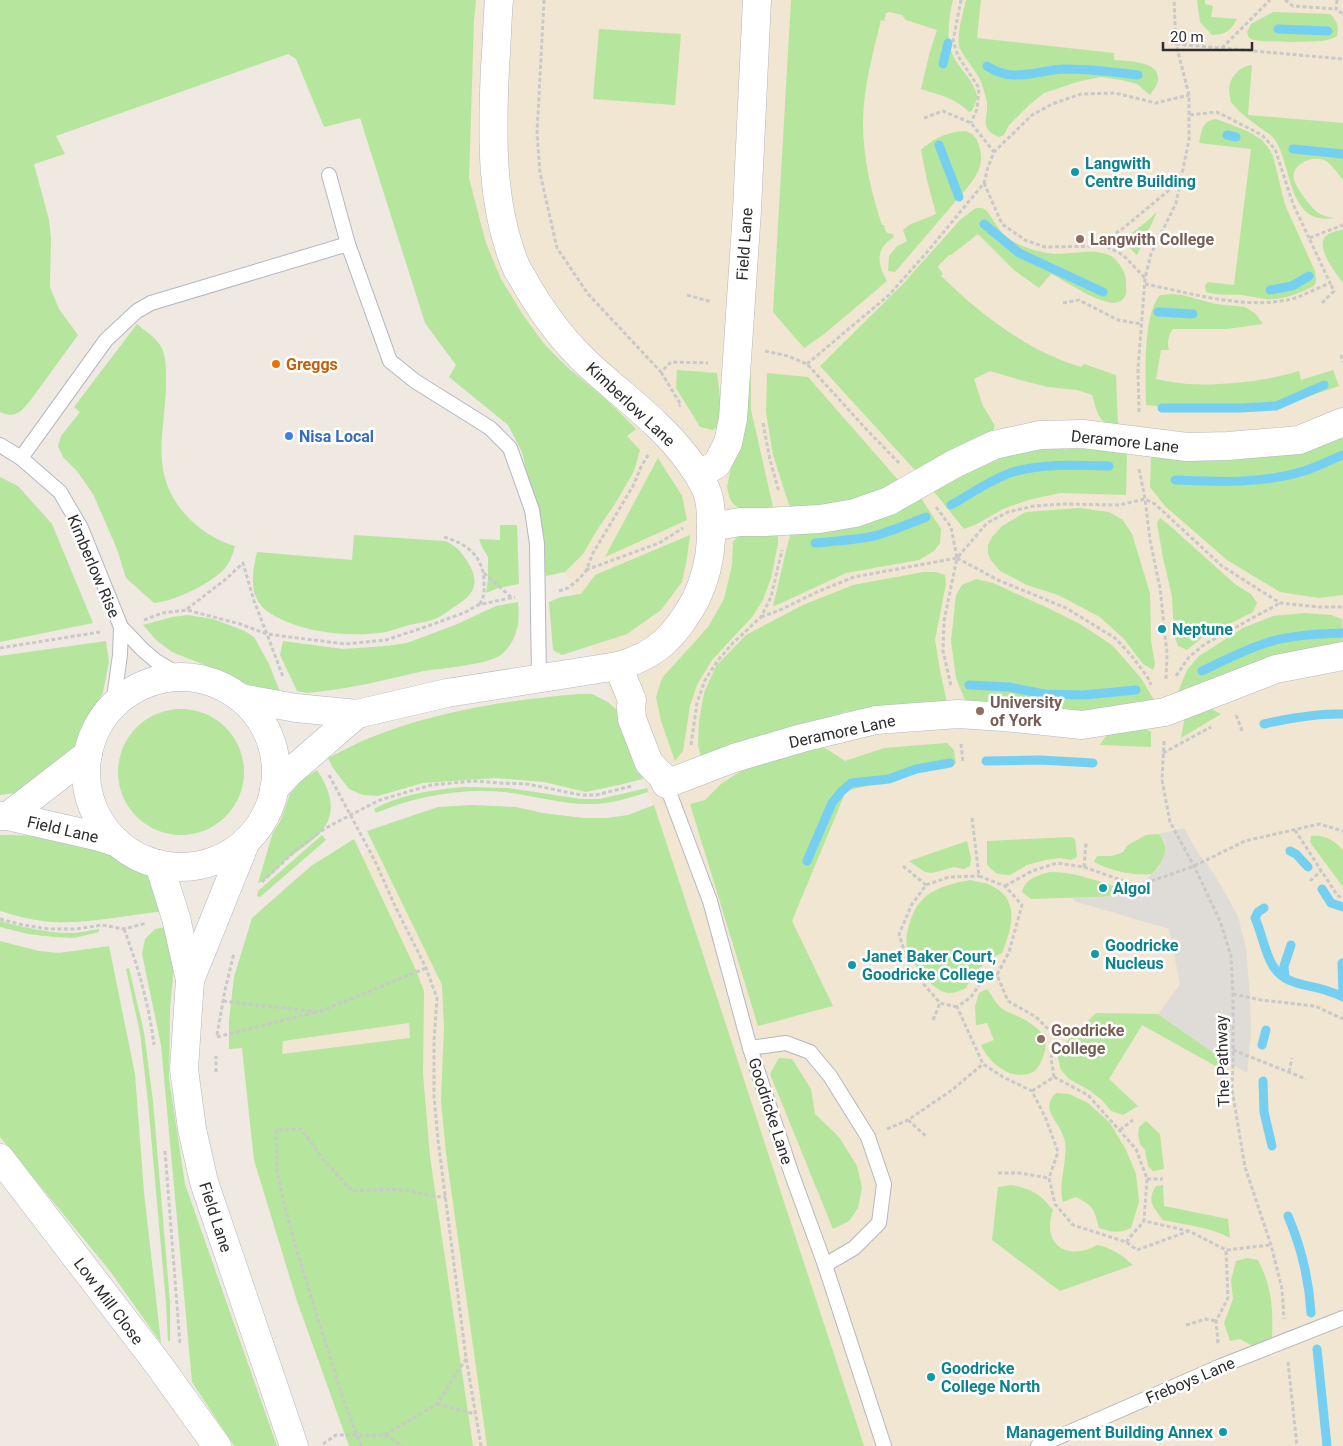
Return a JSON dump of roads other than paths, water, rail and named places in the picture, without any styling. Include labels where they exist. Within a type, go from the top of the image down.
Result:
[{"type":"street","name":"Kimberlow Lane","points":[[241,698],[296,708],[357,714],[447,693],[618,666],[634,662],[661,646],[684,619],[700,590],[706,573],[710,551],[711,527],[709,499],[699,475],[680,449],[657,424],[588,365],[559,333],[537,302],[518,269],[507,238],[497,199],[493,140],[499,0]]},
{"type":"street","name":"Field Lane","points":[[699,475],[717,464],[728,443],[733,419],[747,210],[757,0]]},
{"type":"street","name":"Deramore Lane","points":[[711,527],[740,522],[820,519],[856,513],[889,501],[954,464],[994,445],[1040,435],[1084,434],[1187,447],[1228,446],[1298,440],[1343,422]]},
{"type":"street","name":"Deramore Lane","points":[[664,780],[802,738],[876,720],[958,714],[1082,726],[1165,712],[1276,669],[1343,656]]},
{"type":"street","name":"Goodricke Lane","points":[[618,666],[632,700],[641,706],[645,712],[663,759],[664,780]]},
{"type":"street","name":"Field Lane","points":[[181,676],[202,679],[223,686],[241,698],[258,716],[270,738],[275,763],[274,789],[267,812],[258,827],[246,840],[231,852],[215,860],[178,867],[159,864],[138,856],[118,843],[105,829],[95,812],[88,793],[86,774],[88,754],[93,736],[101,720],[113,705],[133,690],[156,680],[181,676]]},
{"type":"street","name":"Kimberlow Lane","points":[[274,789],[288,774],[357,714]]},
{"type":"street","name":"Field Lane","points":[[4,816],[88,754]]},
{"type":"street","name":"Field Lane","points":[[4,816],[96,836],[118,843]]},
{"type":"street","name":"Field Lane","points":[[190,980],[246,840]]},
{"type":"street","name":"Field Lane","points":[[159,864],[176,918],[190,980],[184,1069],[192,1128],[202,1173],[294,1446]]},
{"type":"street","name":"Low Mill Close","points":[[0,1158],[217,1446]]},
{"type":"lane","points":[[329,175],[348,244],[390,361],[415,381],[490,428],[510,448],[532,510],[537,544],[539,679]]},
{"type":"lane","points":[[21,458],[106,340],[137,311],[151,303],[348,244]]},
{"type":"lane","name":"Kimberlow Rise","points":[[0,445],[21,458],[60,492],[81,528],[121,628],[156,661],[181,676]]},
{"type":"lane","name":"Kimberlow Rise","points":[[113,705],[120,655],[121,628]]},
{"type":"lane","name":"Goodricke Lane","points":[[664,780],[710,901],[750,1048],[791,1172],[825,1265],[884,1446]]},
{"type":"lane","points":[[750,1048],[786,1043],[810,1052],[830,1076],[868,1137],[884,1184],[878,1223],[854,1248],[825,1265]]},
{"type":"lane","name":"Freboys Lane","points":[[1038,1446],[1221,1366],[1343,1318]]},
{"type":"waterway","points":[[1278,29],[1328,31]]},
{"type":"waterway","points":[[943,64],[948,43]]},
{"type":"waterway","points":[[987,66],[1006,74],[1015,75],[1065,69],[1138,75]]},
{"type":"waterway","points":[[1227,135],[1236,137]]},
{"type":"waterway","points":[[939,145],[959,197]]},
{"type":"waterway","points":[[1293,149],[1343,154]]},
{"type":"waterway","points":[[984,224],[1019,253],[1103,292]]},
{"type":"waterway","points":[[1270,290],[1292,286],[1309,276]]},
{"type":"waterway","points":[[1158,312],[1193,314]]},
{"type":"waterway","points":[[1162,408],[1276,406],[1324,385]]},
{"type":"waterway","points":[[1175,480],[1224,481],[1272,478],[1314,468],[1343,455]]},
{"type":"waterway","points":[[951,505],[997,479],[1024,469],[1060,465],[1109,466]]},
{"type":"waterway","points":[[815,543],[874,536],[926,517]]},
{"type":"waterway","points":[[1202,671],[1242,652],[1275,640],[1304,635],[1343,633]]},
{"type":"waterway","points":[[969,685],[1009,687],[1044,694],[1084,695],[1136,690]]},
{"type":"waterway","points":[[1264,724],[1303,716],[1343,714]]},
{"type":"waterway","points":[[986,761],[1040,760],[1093,763]]},
{"type":"waterway","points":[[807,861],[832,803],[851,783],[889,779],[916,769],[950,763]]},
{"type":"waterway","points":[[1290,851],[1296,854],[1308,867]]},
{"type":"waterway","points":[[1322,889],[1331,903],[1343,907]]},
{"type":"waterway","points":[[1264,908],[1258,912],[1255,918],[1267,954],[1278,972],[1296,983],[1325,990],[1343,997]]},
{"type":"waterway","points":[[1285,978],[1284,966],[1291,945]]},
{"type":"waterway","points":[[1342,963],[1343,995]]},
{"type":"waterway","points":[[1262,1045],[1266,1030]]},
{"type":"waterway","points":[[1263,1081],[1264,1112],[1272,1146]]},
{"type":"waterway","points":[[1288,1216],[1304,1264],[1309,1288],[1311,1313]]},
{"type":"waterway","points":[[1317,1349],[1327,1446]]},
{"type":"place","name":"Langwith Centre Building","points":[[1075,172]]},
{"type":"place","name":"Langwith College","points":[[1080,239]]},
{"type":"place","name":"Greggs","points":[[276,364]]},
{"type":"place","name":"Nisa Local","points":[[289,436]]},
{"type":"place","name":"Neptune","points":[[1162,629]]},
{"type":"place","name":"University of York","points":[[980,711]]},
{"type":"place","name":"Algol","points":[[1103,888]]},
{"type":"place","name":"Goodricke Nucleus","points":[[1095,954]]},
{"type":"place","name":"Janet Baker Court, Goodricke College","points":[[852,965]]},
{"type":"place","name":"Goodricke College","points":[[1041,1039]]},
{"type":"place","name":"Goodricke College North","points":[[931,1377]]},
{"type":"place","name":"Management Building Annex","points":[[1223,1432]]}]
